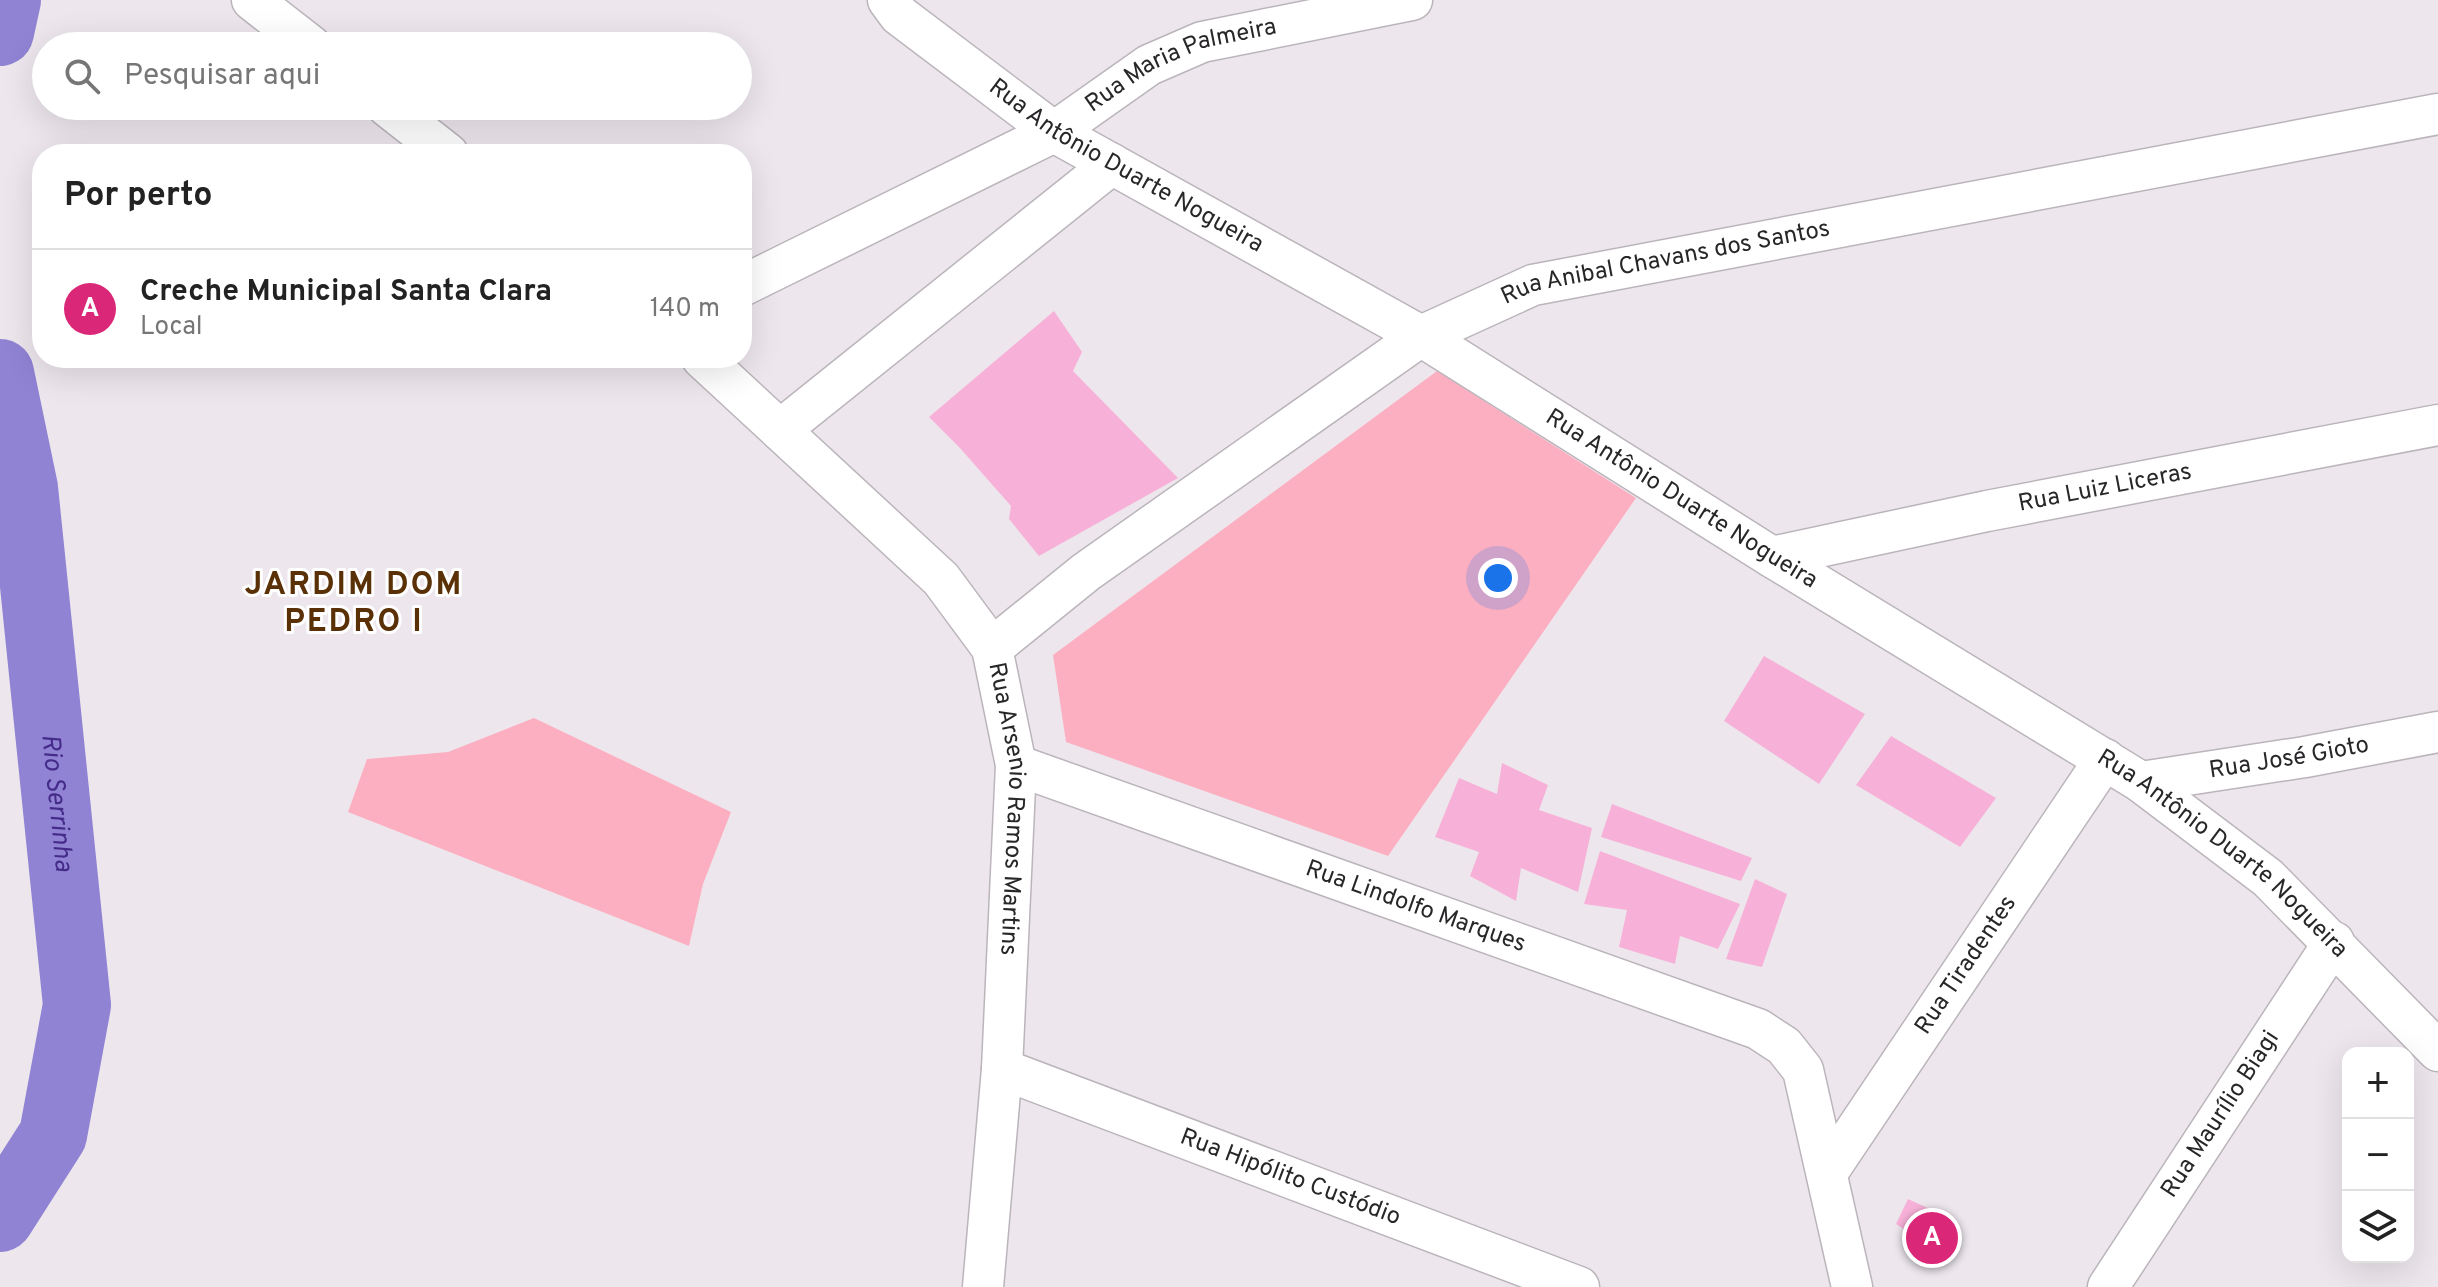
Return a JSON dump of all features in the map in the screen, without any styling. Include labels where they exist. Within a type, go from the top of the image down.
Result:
[{"type":"street","points":[[252,0],[293,32]]},
{"type":"street","name":"Rua Antônio Duarte Nogueira","points":[[888,0],[899,15],[1054,132],[1421,336],[1772,557],[2141,782],[2268,878],[2437,1048]]},
{"type":"street","name":"Rua Maria Palmeira","points":[[752,281],[1054,132],[1149,65],[1202,42],[1412,0]]},
{"type":"street","name":"Rua Anibal Chavans dos Santos","points":[[992,648],[1086,572],[1421,336],[1533,285],[2438,114]]},
{"type":"street","points":[[405,120],[435,144]]},
{"type":"street","points":[[780,430],[1112,164]]},
{"type":"street","name":"Rua Arsenio Ramos Martins","points":[[713,368],[941,579],[992,648],[1016,765],[1002,1069],[983,1287]]},
{"type":"street","name":"Rua Luiz Liceras","points":[[1772,557],[1987,511],[2438,425]]},
{"type":"street","name":"Rua José Gioto","points":[[2141,782],[2305,757],[2438,732]]},
{"type":"street","name":"Rua Tiradentes","points":[[1827,1173],[2105,759]]},
{"type":"street","name":"Rua Lindolfo Marques","points":[[1016,765],[1758,1029],[1784,1046],[1803,1070],[1827,1173]]},
{"type":"street","name":"Rua Maurílio Biagi","points":[[2108,1287],[2334,942]]},
{"type":"street","name":"Rua Hipólito Custódio","points":[[1002,1069],[1579,1287]]},
{"type":"street","points":[[1827,1173],[1852,1287]]},
{"type":"shaded area","points":[[1437,371],[1636,498],[1388,856],[1066,742],[1053,655]]},
{"type":"shaded area","points":[[534,718],[731,812],[703,884],[689,946],[348,812],[367,759],[448,752]]},
{"type":"building","points":[[1054,311],[1082,352],[1073,371],[1178,478],[1039,556],[1009,519],[1011,506],[929,417]]},
{"type":"building","points":[[1764,656],[1865,714],[1819,784],[1724,721]]},
{"type":"building","points":[[1891,736],[1996,798],[1960,847],[1856,785]]},
{"type":"building","points":[[1502,763],[1548,785],[1539,810],[1592,828],[1578,892],[1521,868],[1516,901],[1470,876],[1479,852],[1435,837],[1459,778],[1497,794]]},
{"type":"building","points":[[1612,804],[1752,858],[1741,881],[1601,837]]},
{"type":"building","points":[[1600,851],[1740,904],[1718,949],[1680,936],[1675,964],[1619,947],[1627,910],[1584,904]]},
{"type":"building","points":[[1755,879],[1787,894],[1762,967],[1726,959]]},
{"type":"building","points":[[1908,1199],[1956,1221],[1939,1252],[1896,1224]]},
{"type":"waterway","name":"Rio Serrinha","points":[[0,32],[7,0]]},
{"type":"waterway","name":"Rio Serrinha","points":[[0,373],[24,488],[77,1005],[53,1135],[0,1218]]},
{"type":"place","name":"Creche Municipal Santa Clara","points":[[1932,1238]]},
{"type":"district","name":"JARDIM DOM PEDRO I","points":[[354,604]]}]
